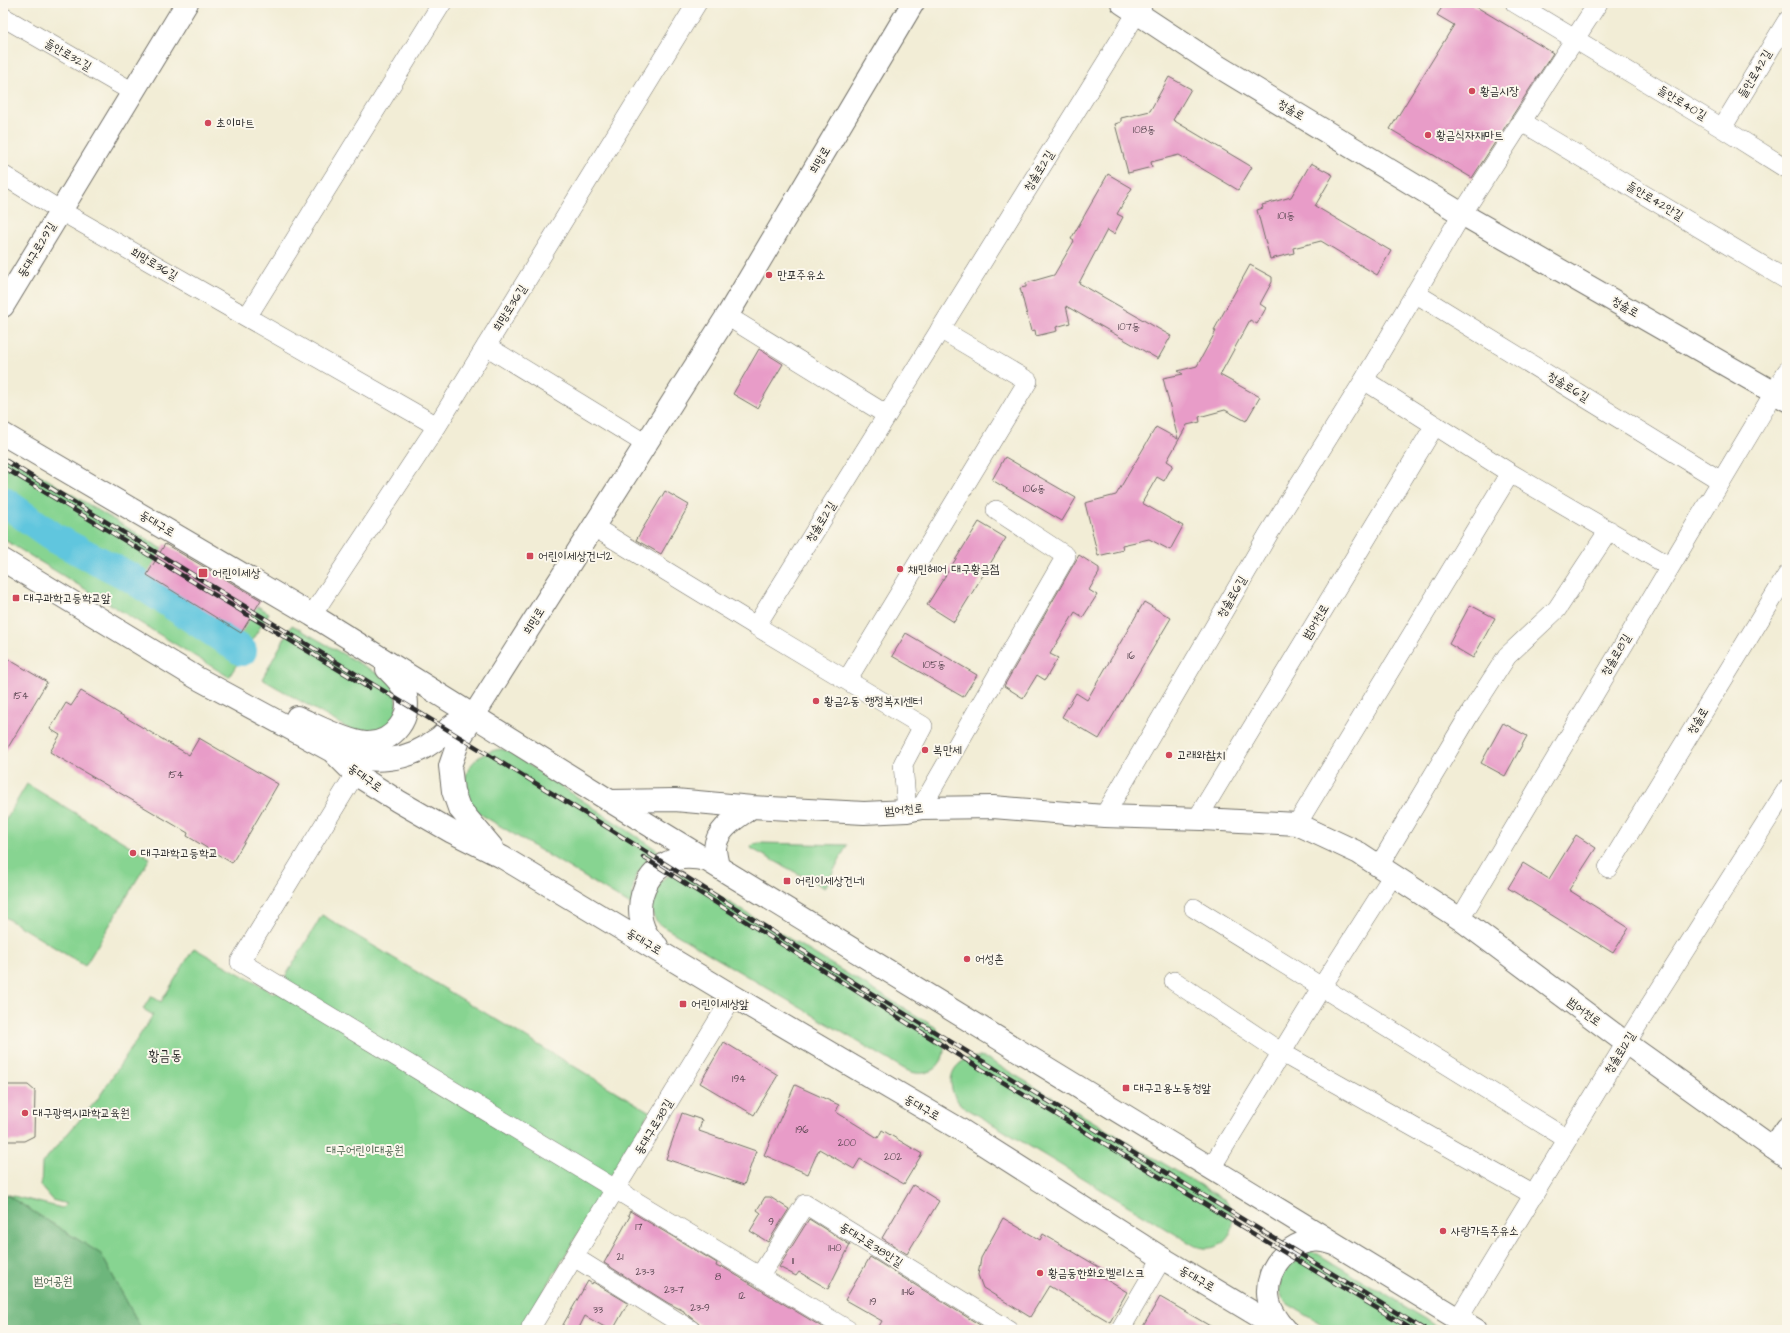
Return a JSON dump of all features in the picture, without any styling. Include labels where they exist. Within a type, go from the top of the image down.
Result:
[{"type":"main road","points":[[61,211],[187,3]]},
{"type":"main road","name":"희망로","points":[[502,857],[459,808],[453,791],[450,766],[459,740],[727,316],[913,3]]},
{"type":"main road","name":"청솔로","points":[[1134,6],[1216,65],[1462,214],[1780,396]]},
{"type":"main road","name":"동대구로29길","points":[[3,306],[61,211]]},
{"type":"main road","name":"동대구로","points":[[3,434],[312,615],[610,801],[1342,1247],[1467,1325]]},
{"type":"main road","name":"동대구로","points":[[3,560],[164,658],[333,753],[355,774],[446,828],[502,857],[733,996],[961,1130],[1162,1258],[1282,1330]]},
{"type":"main road","points":[[249,706],[288,713],[325,730],[358,741],[373,743],[386,738],[398,729],[405,716],[407,702],[404,691],[398,680],[363,648]]},
{"type":"main road","points":[[333,753],[355,759],[391,759],[425,747],[440,737],[453,725],[474,715]]},
{"type":"main road","name":"범어천로","points":[[610,801],[675,800],[752,807],[864,812],[914,809],[993,808],[1104,816],[1297,824],[1359,853],[1460,919],[1626,1043],[1780,1153]]},
{"type":"main road","points":[[675,960],[653,943],[645,932],[640,913],[642,893],[652,875],[668,862],[688,858],[713,863],[715,848],[720,834],[728,825],[752,807]]},
{"type":"main road","points":[[1780,1153],[1787,1128]]},
{"type":"main road","points":[[1286,1330],[1273,1313],[1269,1301],[1269,1282],[1275,1264],[1283,1254],[1306,1242],[1318,1241],[1331,1243],[1342,1247]]},
{"type":"street","points":[[247,317],[442,3]]},
{"type":"street","name":"희망로36길","points":[[61,211],[437,426],[697,3]]},
{"type":"street","name":"들안로40길","points":[[1515,3],[1787,169]]},
{"type":"street","points":[[1462,214],[1576,40],[1598,3]]},
{"type":"street","name":"청솔로2길","points":[[756,626],[887,416],[1134,6]]},
{"type":"street","name":"들안로32길","points":[[3,17],[133,92]]},
{"type":"street","name":"들안로42길","points":[[1722,128],[1787,21]]},
{"type":"street","name":"들안로42안길","points":[[1522,122],[1787,280]]},
{"type":"street","name":"동대구로29길","points":[[3,175],[61,211]]},
{"type":"street","name":"청솔로6길","points":[[1104,816],[1269,533],[1364,380],[1462,214]]},
{"type":"street","name":"청솔로6길","points":[[1415,293],[1721,481]]},
{"type":"street","points":[[727,316],[887,416]]},
{"type":"street","points":[[846,680],[1028,381],[940,329]]},
{"type":"street","points":[[486,346],[646,444]]},
{"type":"street","points":[[1780,396],[1787,371]]},
{"type":"street","points":[[1364,380],[1510,473],[1669,566]]},
{"type":"street","name":"청솔로8길","points":[[1460,919],[1721,481],[1780,396]]},
{"type":"street","name":"범어천로","points":[[1197,819],[1435,425]]},
{"type":"street","points":[[312,615],[437,426]]},
{"type":"street","points":[[1297,824],[1510,473]]},
{"type":"street","points":[[914,809],[1066,556],[996,510]]},
{"type":"street","points":[[594,527],[923,726],[902,764],[914,809]]},
{"type":"street","points":[[1211,1168],[1321,988],[1386,871],[1471,712],[1507,656],[1557,609],[1609,530]]},
{"type":"street","name":"청솔로","points":[[1608,868],[1787,575]]},
{"type":"street","points":[[355,774],[240,962],[848,1330]]},
{"type":"street","name":"청솔로12길","points":[[1467,1325],[1534,1195],[1626,1043],[1787,789]]},
{"type":"street","points":[[1194,908],[1567,1140]]},
{"type":"street","points":[[1174,981],[1282,1053],[1534,1195]]},
{"type":"street","name":"동대구로38길","points":[[533,1330],[531,1327],[733,996]]},
{"type":"street","name":"동대구로38안길","points":[[760,1276],[805,1204],[1010,1330]]},
{"type":"street","points":[[574,1257],[691,1330]]},
{"type":"street","points":[[1120,1330],[1162,1258]]},
{"type":"green space","points":[[3,453],[269,613],[229,677],[3,539]]},
{"type":"green space","points":[[292,625],[394,683],[398,721],[363,737],[262,679]]},
{"type":"green space","points":[[501,749],[508,751],[669,858],[650,863],[639,871],[633,888],[634,907],[472,809],[467,799],[465,788],[465,779],[468,770],[473,762],[481,756]]},
{"type":"green space","points":[[27,784],[150,858],[85,966],[3,916],[3,824]]},
{"type":"green space","points":[[754,844],[847,845],[825,888],[752,849],[751,847]]},
{"type":"green space","points":[[671,875],[682,875],[689,878],[935,1027],[941,1036],[944,1046],[940,1063],[934,1069],[926,1073],[917,1073],[906,1070],[662,926],[653,914],[651,906],[651,891],[666,877]]},
{"type":"green space","name":"대구어린이대공원","points":[[322,915],[650,1112],[521,1330],[142,1330],[101,1254],[5,1194],[62,1208],[67,1204],[52,1200],[41,1187],[42,1163],[97,1100],[153,1015],[143,1009],[151,996],[161,1002],[194,948],[275,994]]},
{"type":"green space","points":[[980,1057],[988,1059],[1225,1200],[1231,1209],[1233,1219],[1229,1236],[1223,1243],[1215,1247],[1206,1248],[1195,1246],[961,1105],[955,1097],[952,1089],[952,1074],[956,1067],[962,1062],[970,1058]]},
{"type":"green space","name":"범어공원","points":[[5,1194],[101,1254],[142,1330],[3,1330],[3,1196]]},
{"type":"green space","points":[[1310,1252],[1318,1254],[1444,1330],[1331,1330],[1288,1304],[1283,1299],[1279,1290],[1282,1265],[1288,1258]]},
{"type":"building","name":"황금시장","points":[[1445,3],[1470,3],[1553,53],[1472,178],[1390,129],[1454,25],[1437,15]]},
{"type":"building","points":[[1169,77],[1191,89],[1173,120],[1252,167],[1238,190],[1179,155],[1151,162],[1152,167],[1128,173],[1115,124],[1121,122],[1121,118],[1150,111]]},
{"type":"building","points":[[1311,163],[1333,175],[1315,206],[1391,251],[1377,275],[1321,241],[1293,248],[1294,253],[1270,259],[1257,210],[1263,208],[1262,205],[1291,197]]},
{"type":"building","points":[[1108,174],[1132,188],[1117,214],[1123,217],[1114,234],[1107,230],[1079,283],[1171,336],[1158,359],[1066,306],[1070,323],[1056,327],[1057,331],[1036,336],[1035,330],[1031,331],[1020,288],[1026,287],[1026,283],[1054,275],[1074,241],[1071,239]]},
{"type":"building","points":[[1250,265],[1272,277],[1272,282],[1260,304],[1266,308],[1257,324],[1250,320],[1220,375],[1260,397],[1246,421],[1225,410],[1199,417],[1200,422],[1187,425],[1167,461],[1173,465],[1164,481],[1157,477],[1142,503],[1183,526],[1170,550],[1149,539],[1122,545],[1123,550],[1098,556],[1085,503],[1116,495],[1156,427],[1178,439],[1163,378],[1183,374],[1178,371],[1197,366],[1216,331],[1214,330]]},
{"type":"building","points":[[759,349],[783,364],[757,408],[733,394]]},
{"type":"building","points":[[1005,457],[1076,498],[1062,521],[992,480]]},
{"type":"building","points":[[665,491],[689,505],[661,554],[636,540]]},
{"type":"building","points":[[979,522],[1006,538],[954,622],[927,605]]},
{"type":"building","points":[[165,544],[261,600],[241,633],[147,575]]},
{"type":"building","points":[[1079,555],[1099,568],[1099,573],[1089,590],[1097,595],[1083,617],[1075,612],[1050,654],[1058,658],[1045,680],[1037,675],[1023,698],[1004,686]]},
{"type":"building","points":[[1144,602],[1171,618],[1099,739],[1062,717],[1076,693],[1087,700]]},
{"type":"building","points":[[1470,605],[1495,618],[1473,658],[1449,644]]},
{"type":"building","points":[[906,633],[977,675],[963,697],[892,656]]},
{"type":"building","points":[[3,656],[47,682],[3,756]]},
{"type":"building","points":[[81,691],[189,755],[199,738],[278,784],[232,863],[187,836],[188,833],[50,752],[60,735],[50,729],[66,703],[71,706]]},
{"type":"building","points":[[1503,723],[1527,736],[1505,776],[1481,763]]},
{"type":"building","points":[[1576,835],[1596,848],[1569,890],[1629,928],[1613,953],[1508,888],[1523,863],[1549,879]]},
{"type":"building","points":[[724,1042],[778,1075],[754,1115],[700,1083]]},
{"type":"building","name":"대구광역시과학교육원","points":[[3,1085],[28,1085],[35,1091],[34,1136],[24,1141],[3,1141]]},
{"type":"building","points":[[795,1085],[839,1105],[836,1112],[878,1138],[882,1130],[922,1154],[904,1184],[860,1159],[854,1169],[819,1149],[808,1174],[764,1155]]},
{"type":"building","points":[[682,1113],[702,1120],[699,1131],[756,1151],[744,1185],[666,1159]]},
{"type":"building","points":[[913,1185],[939,1201],[907,1254],[882,1238]]},
{"type":"building","points":[[765,1197],[770,1197],[789,1209],[768,1242],[750,1231],[761,1213],[757,1210]]},
{"type":"building","points":[[630,1211],[717,1263],[716,1266],[720,1268],[721,1266],[827,1330],[702,1330],[700,1325],[684,1311],[668,1303],[604,1263],[630,1216],[628,1215]]},
{"type":"building","name":"황금동한화오벨리스크","points":[[1003,1218],[1040,1240],[1043,1234],[1104,1270],[1100,1276],[1127,1292],[1110,1322],[1049,1286],[1030,1317],[983,1288],[978,1275],[981,1258]]},
{"type":"building","points":[[809,1219],[850,1245],[828,1289],[799,1272],[796,1276],[779,1267]]},
{"type":"building","points":[[870,1257],[988,1330],[877,1330],[882,1321],[845,1300]]},
{"type":"building","points":[[588,1281],[592,1284],[593,1282],[628,1303],[613,1330],[610,1330],[585,1316],[578,1330],[560,1330]]},
{"type":"building","points":[[1160,1297],[1217,1330],[1141,1330]]},
{"type":"waterway","points":[[3,501],[58,540],[130,577],[242,651]]},
{"type":"railway","points":[[3,459],[586,814],[869,992],[1425,1330]]},
{"type":"railway","points":[[3,467],[369,688]]},
{"type":"railway","points":[[643,857],[958,1055],[1413,1330]]},
{"type":"place","name":"황금시장","points":[[1472,91]]},
{"type":"place","name":"초이마트","points":[[208,123]]},
{"type":"place","name":"황금식자재마트","points":[[1428,135]]},
{"type":"place","name":"만포주유소","points":[[769,275]]},
{"type":"place","name":"어린이세상건너2","points":[[530,556]]},
{"type":"place","name":"채민헤어 대구황금점","points":[[900,569]]},
{"type":"place","name":"어린이세상","points":[[203,573]]},
{"type":"place","name":"대구과학고등학교앞","points":[[16,598]]},
{"type":"place","name":"황금2동 행정복지센터","points":[[816,701]]},
{"type":"place","name":"복만세","points":[[925,750]]},
{"type":"place","name":"고래와참치","points":[[1169,755]]},
{"type":"place","name":"대구과학고등학교","points":[[133,853]]},
{"type":"place","name":"어린이세상건너1","points":[[787,881]]},
{"type":"place","name":"어성촌","points":[[967,959]]},
{"type":"place","name":"어린이세상앞","points":[[683,1004]]},
{"type":"place","name":"대구고용노동청앞","points":[[1126,1088]]},
{"type":"place","name":"대구광역시과학교육원","points":[[25,1113]]},
{"type":"place","name":"사랑가득주유소","points":[[1443,1231]]},
{"type":"place","name":"황금동한화오벨리스크","points":[[1040,1273]]},
{"type":"district","name":"황금동","points":[[165,1056]]}]
